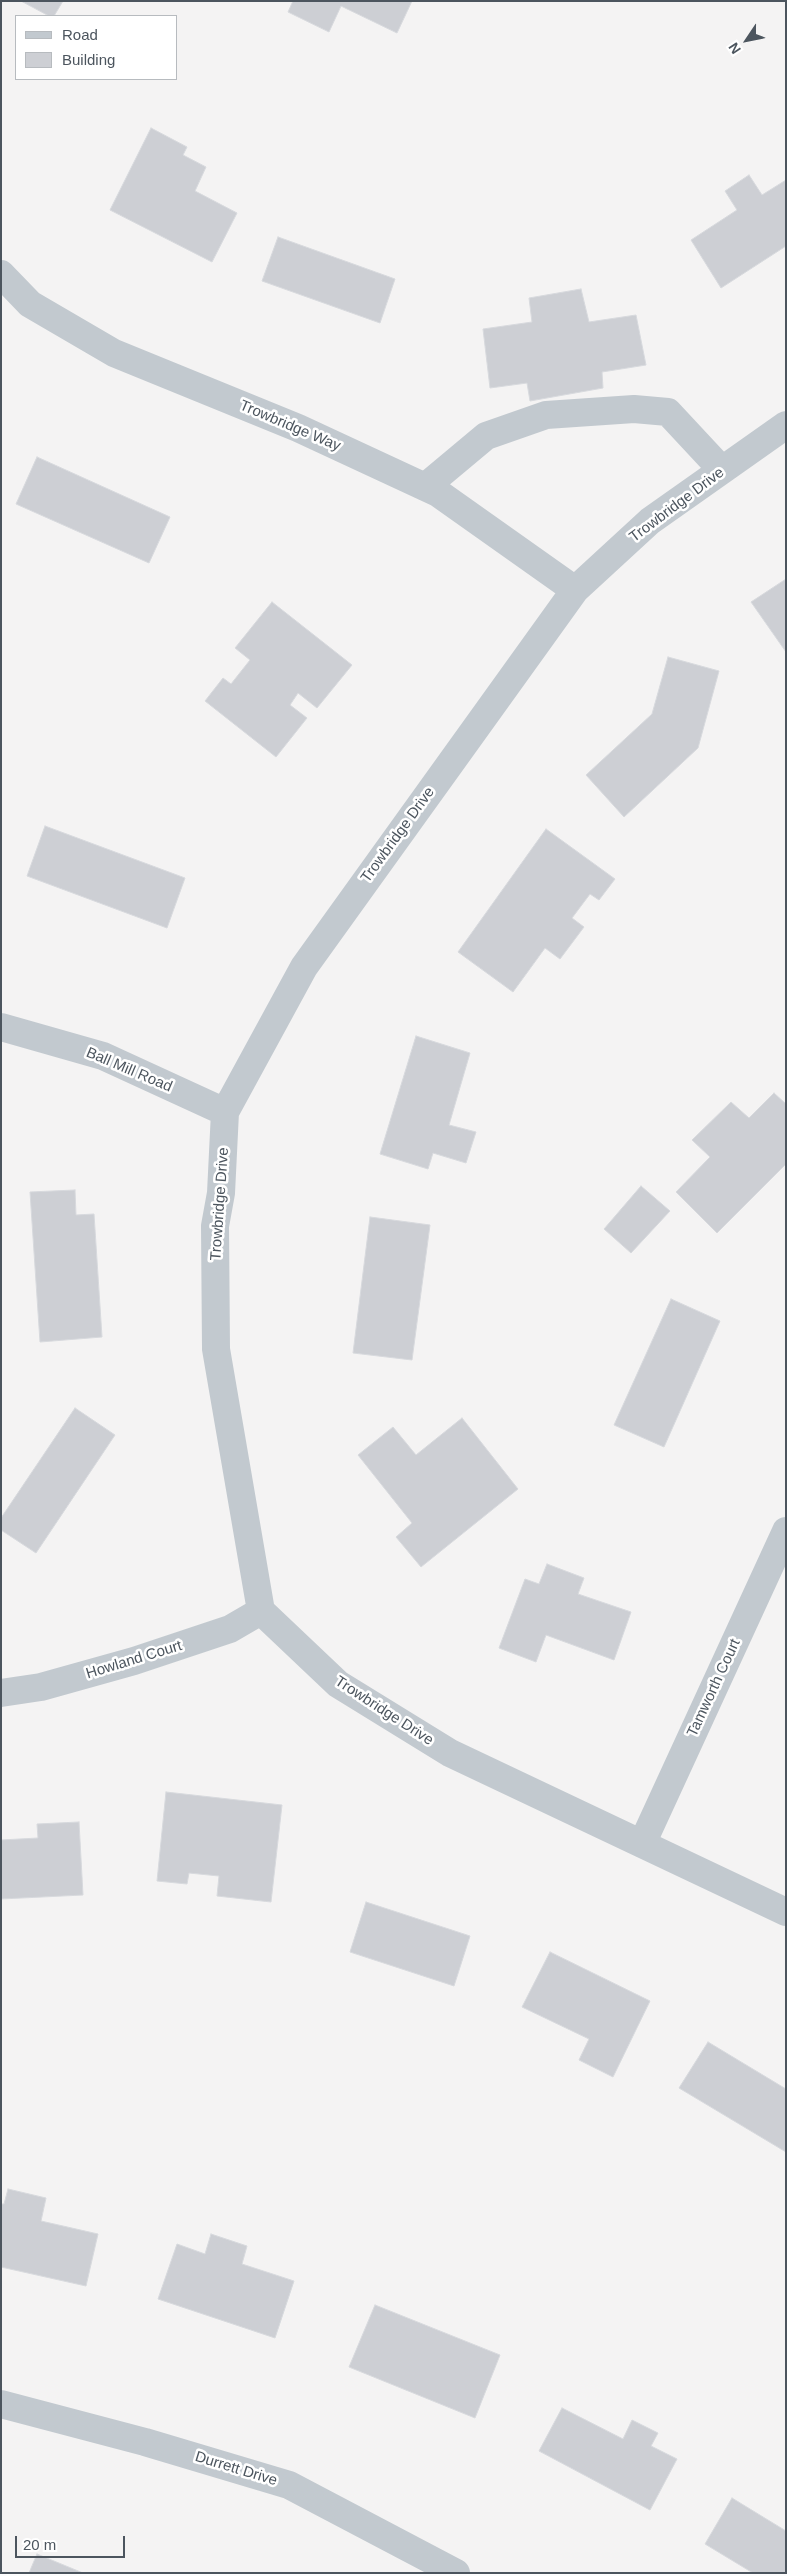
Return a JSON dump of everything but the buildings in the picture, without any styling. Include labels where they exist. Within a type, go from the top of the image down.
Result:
[{"type":"street","name":"Trowbridge Way","points":[[1,274],[30,304],[114,353],[298,428],[438,493],[574,590]]},
{"type":"street","points":[[425,487],[486,436],[546,415],[634,409],[668,412],[722,470]]},
{"type":"street","name":"Trowbridge Drive","points":[[786,425],[650,521],[574,590],[304,967],[225,1112],[221,1193],[215,1226],[216,1349],[261,1611],[338,1684],[450,1753],[786,1912]]},
{"type":"street","name":"Ball Mill Road","points":[[1,1027],[103,1056],[225,1112]]},
{"type":"street","name":"Tamworth Court","points":[[642,1844],[786,1531]]},
{"type":"street","name":"Howland Court","points":[[1,1693],[41,1687],[134,1661],[230,1629],[261,1611]]},
{"type":"street","name":"Durrett Drive","points":[[1,2404],[145,2442],[289,2485],[456,2573]]}]
